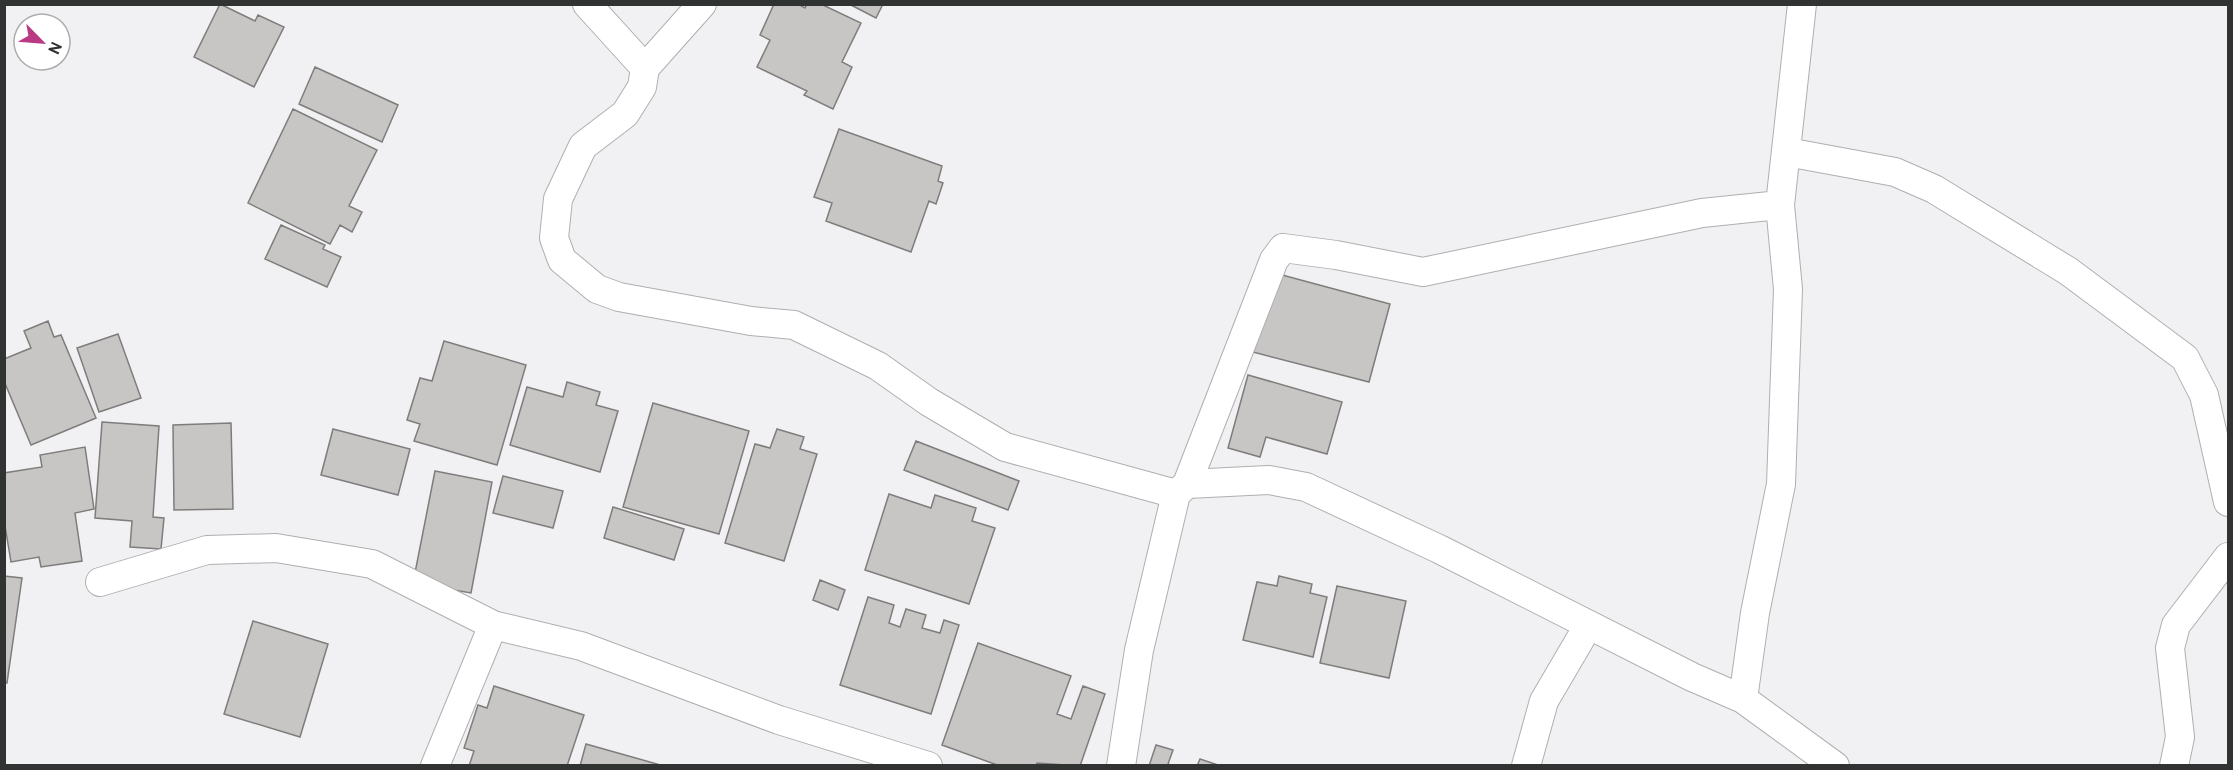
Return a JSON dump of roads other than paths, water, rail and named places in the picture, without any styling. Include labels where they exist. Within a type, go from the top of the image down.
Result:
[{"type":"street","points":[[587,4],[645,68]]},
{"type":"street","points":[[702,4],[645,68],[642,87],[625,114],[583,146],[558,200],[554,238],[562,260],[597,289],[630,299],[751,321],[794,325],[878,366],[929,402],[1005,447],[1182,489],[1269,480],[1306,487],[1439,549],[1692,677],[1743,699],[1835,765]]},
{"type":"street","points":[[1743,699],[1755,613],[1781,484],[1788,290],[1780,205],[1802,4]]},
{"type":"street","points":[[1787,152],[1895,172],[1934,189],[2068,271],[2185,358],[2204,395],[2229,502]]},
{"type":"street","points":[[1120,765],[1139,650],[1182,489],[1274,260],[1283,248],[1430,271],[1702,213],[1780,205]]},
{"type":"street","points":[[100,582],[207,550],[276,548],[372,564],[493,625],[581,646],[779,720],[928,765]]},
{"type":"street","points":[[2174,765],[2180,737],[2180,714],[2171,670],[2170,648],[2176,625],[2229,558]]},
{"type":"street","points":[[435,765],[493,625]]},
{"type":"street","points":[[1526,765],[1545,700],[1588,626]]}]
